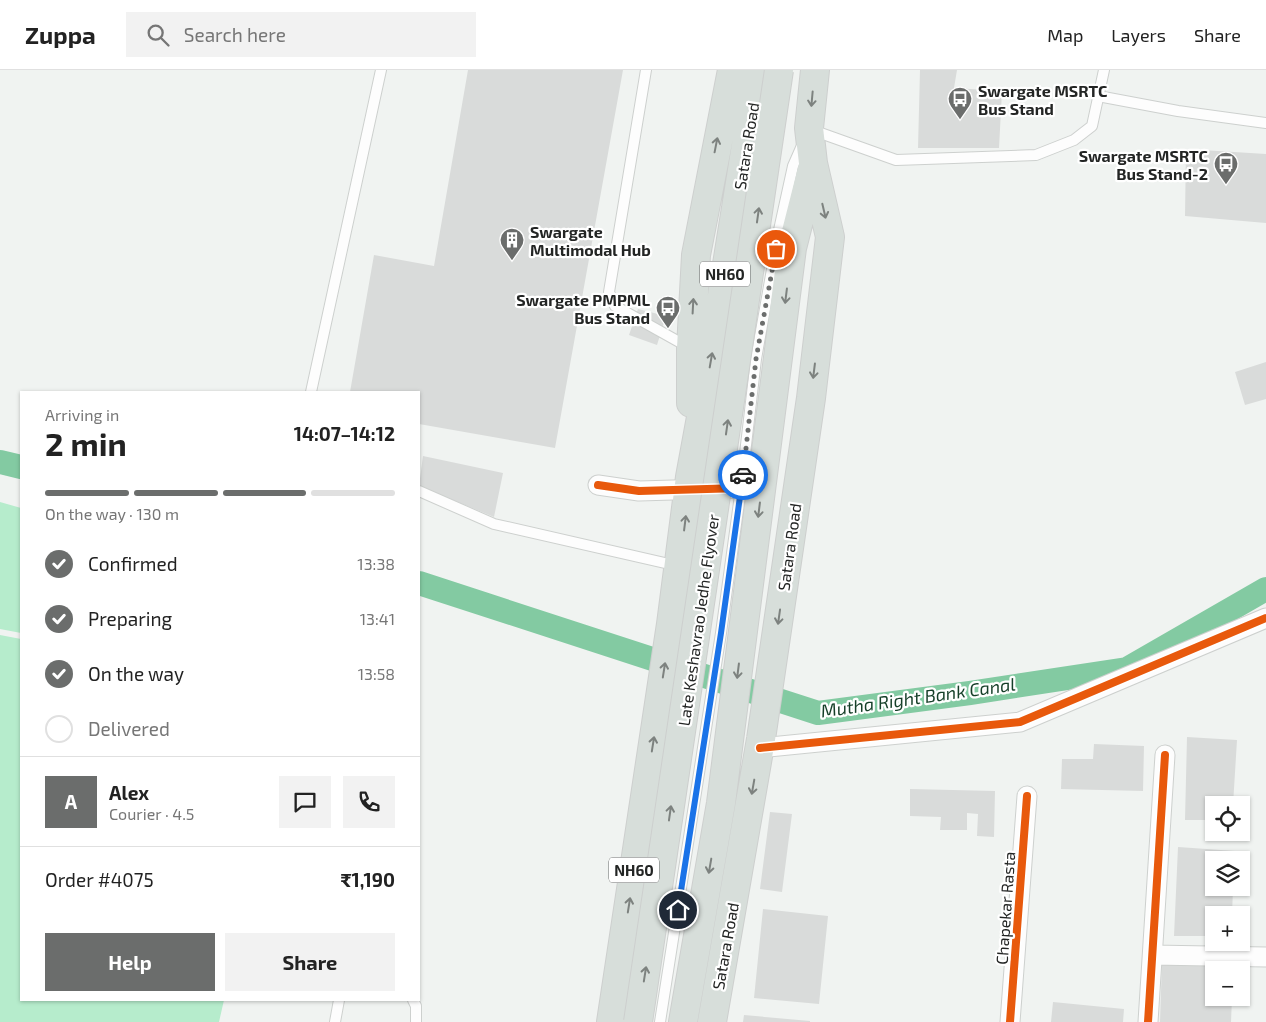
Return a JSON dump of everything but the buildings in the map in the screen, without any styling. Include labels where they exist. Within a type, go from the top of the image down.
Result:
[{"type":"highway","points":[[690,483],[691,348],[696,256],[732,70]]},
{"type":"highway","name":"Satara Road","points":[[611,1022],[672,624],[690,483],[758,70]]},
{"type":"highway","name":"Late Keshavrao Jedhe Flyover","points":[[638,1022],[779,70]]},
{"type":"highway","name":"Satara Road","points":[[712,1022],[761,744],[811,398],[830,237],[813,163],[809,128],[815,70]]},
{"type":"highway","points":[[682,1022],[721,802],[792,248],[813,163]]},
{"type":"street","points":[[598,485],[640,491],[690,483],[742,488]]},
{"type":"street","points":[[761,744],[1020,722],[1266,618]]},
{"type":"street","points":[[1148,1022],[1165,755]]},
{"type":"street","name":"Chapekar Rasta","points":[[1010,1022],[1027,796]]},
{"type":"street","points":[[1152,955],[1266,957]]},
{"type":"lane","points":[[311,391],[381,70]]},
{"type":"lane","points":[[646,70],[609,292],[615,306],[691,348]]},
{"type":"lane","points":[[660,1022],[742,488],[756,359],[779,230],[793,166],[809,128],[896,160],[1036,155],[1074,140],[1092,126],[1104,70]]},
{"type":"lane","points":[[1098,96],[1178,111],[1266,123]]},
{"type":"lane","points":[[420,491],[494,524],[679,566]]},
{"type":"lane","points":[[335,1022],[339,1001]]},
{"type":"lane","points":[[414,1001],[416,1006],[416,1022]]},
{"type":"green space","points":[[0,502],[20,508],[20,633],[0,629]]},
{"type":"green space","points":[[0,635],[20,639],[20,1001],[224,1001],[219,1022],[0,1022]]},
{"type":"waterway","name":"Mutha Right Bank Canal","points":[[0,462],[20,467]]},
{"type":"waterway","name":"Mutha Right Bank Canal","points":[[420,583],[818,713],[970,693],[1127,669],[1266,589]]},
{"type":"cycle path","points":[[598,485],[639,491],[741,488]]},
{"type":"cycle path","points":[[760,748],[1020,722],[1266,618]]},
{"type":"cycle path","points":[[1148,1022],[1165,755]]},
{"type":"cycle path","points":[[1010,1022],[1027,796]]},
{"type":"way so far","points":[[743,475],[756,359],[776,249]]},
{"type":"place","name":"Swargate MSRTC Bus Stand","points":[[960,120]]},
{"type":"place","name":"Swargate MSRTC Bus Stand-2","points":[[1226,185]]},
{"type":"place","name":"Swargate Multimodal Hub","points":[[512,261]]},
{"type":"place","name":"Swargate PMPML Bus Stand","points":[[668,329]]},
{"type":"route","points":[[678,910],[721,633],[743,475]]}]
